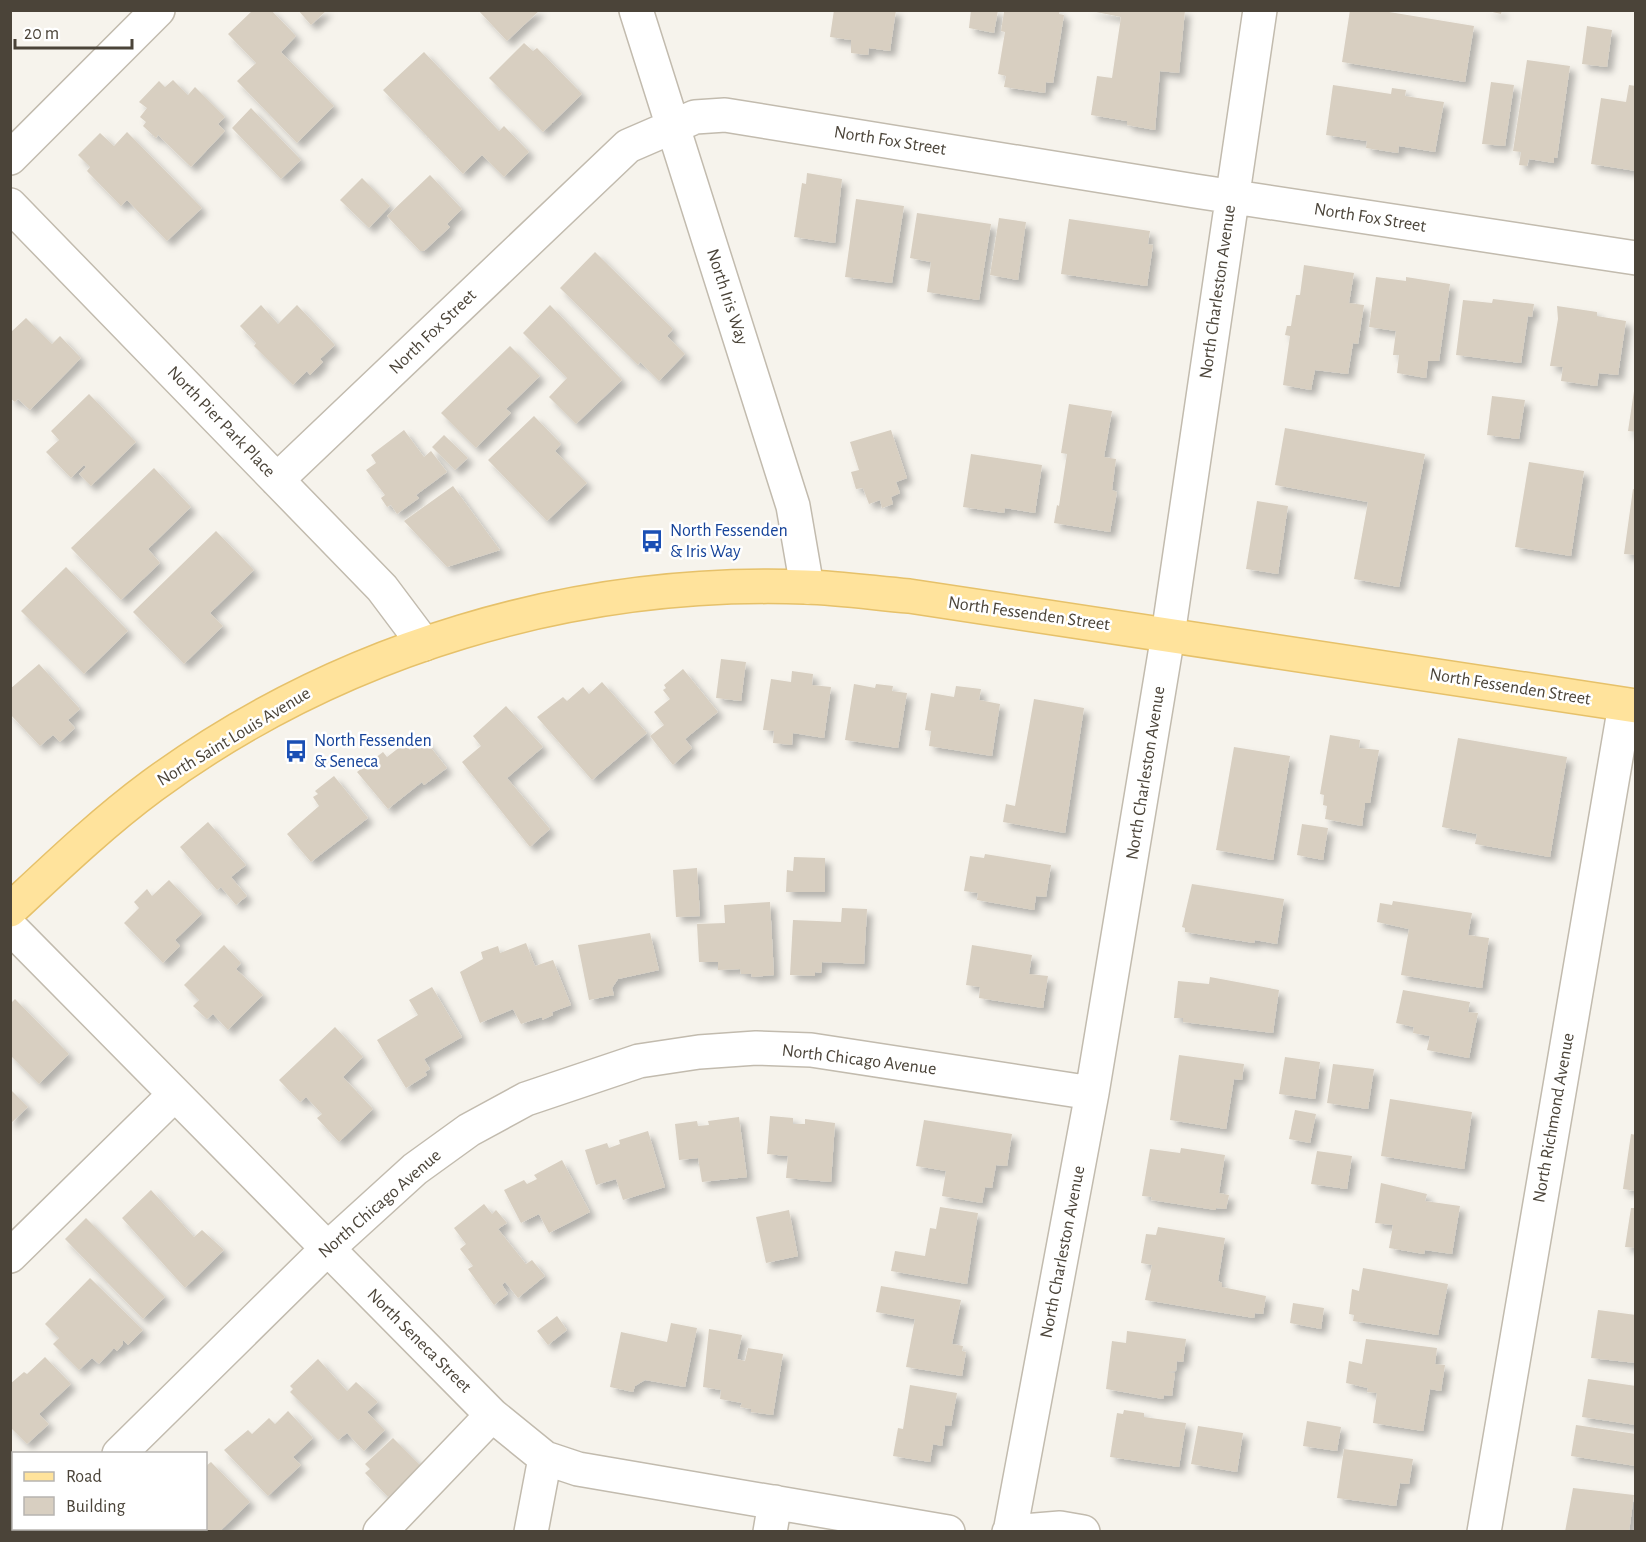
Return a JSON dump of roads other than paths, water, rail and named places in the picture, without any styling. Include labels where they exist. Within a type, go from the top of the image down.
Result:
[{"type":"main road","name":"North Fessenden Street","points":[[424,644],[532,611],[588,601],[697,588],[807,587],[909,596],[1630,705]]},
{"type":"main road","name":"North Saint Louis Avenue","points":[[10,910],[113,816],[201,753],[310,691],[362,667],[424,644]]},
{"type":"street","points":[[10,158],[158,10]]},
{"type":"street","name":"North Iris Way","points":[[636,10],[793,506],[807,587]]},
{"type":"street","name":"North Charleston Avenue","points":[[1010,1532],[1092,1093],[1168,635],[1260,10]]},
{"type":"street","name":"North Fox Street","points":[[277,480],[628,146],[695,117],[725,115],[1232,197],[1635,258]]},
{"type":"street","name":"North Pier Park Place","points":[[10,206],[382,588],[424,644]]},
{"type":"street","name":"North Richmond Avenue","points":[[1484,1532],[1630,705]]},
{"type":"street","name":"North Seneca Street","points":[[10,927],[492,1415],[545,1458],[578,1469],[772,1517],[948,1532]]},
{"type":"street","name":"North Chicago Avenue","points":[[121,1452],[327,1249],[415,1169],[470,1130],[526,1099],[639,1061],[710,1051],[811,1050],[1092,1093]]},
{"type":"street","points":[[10,1256],[176,1094]]},
{"type":"street","points":[[380,1532],[492,1415]]},
{"type":"street","points":[[531,1532],[545,1458]]},
{"type":"street","points":[[1010,1532],[1060,1528],[1083,1532]]},
{"type":"place","name":"North Fessenden & Iris Way","points":[[652,541]]},
{"type":"place","name":"North Fessenden & Seneca","points":[[296,751]]}]
